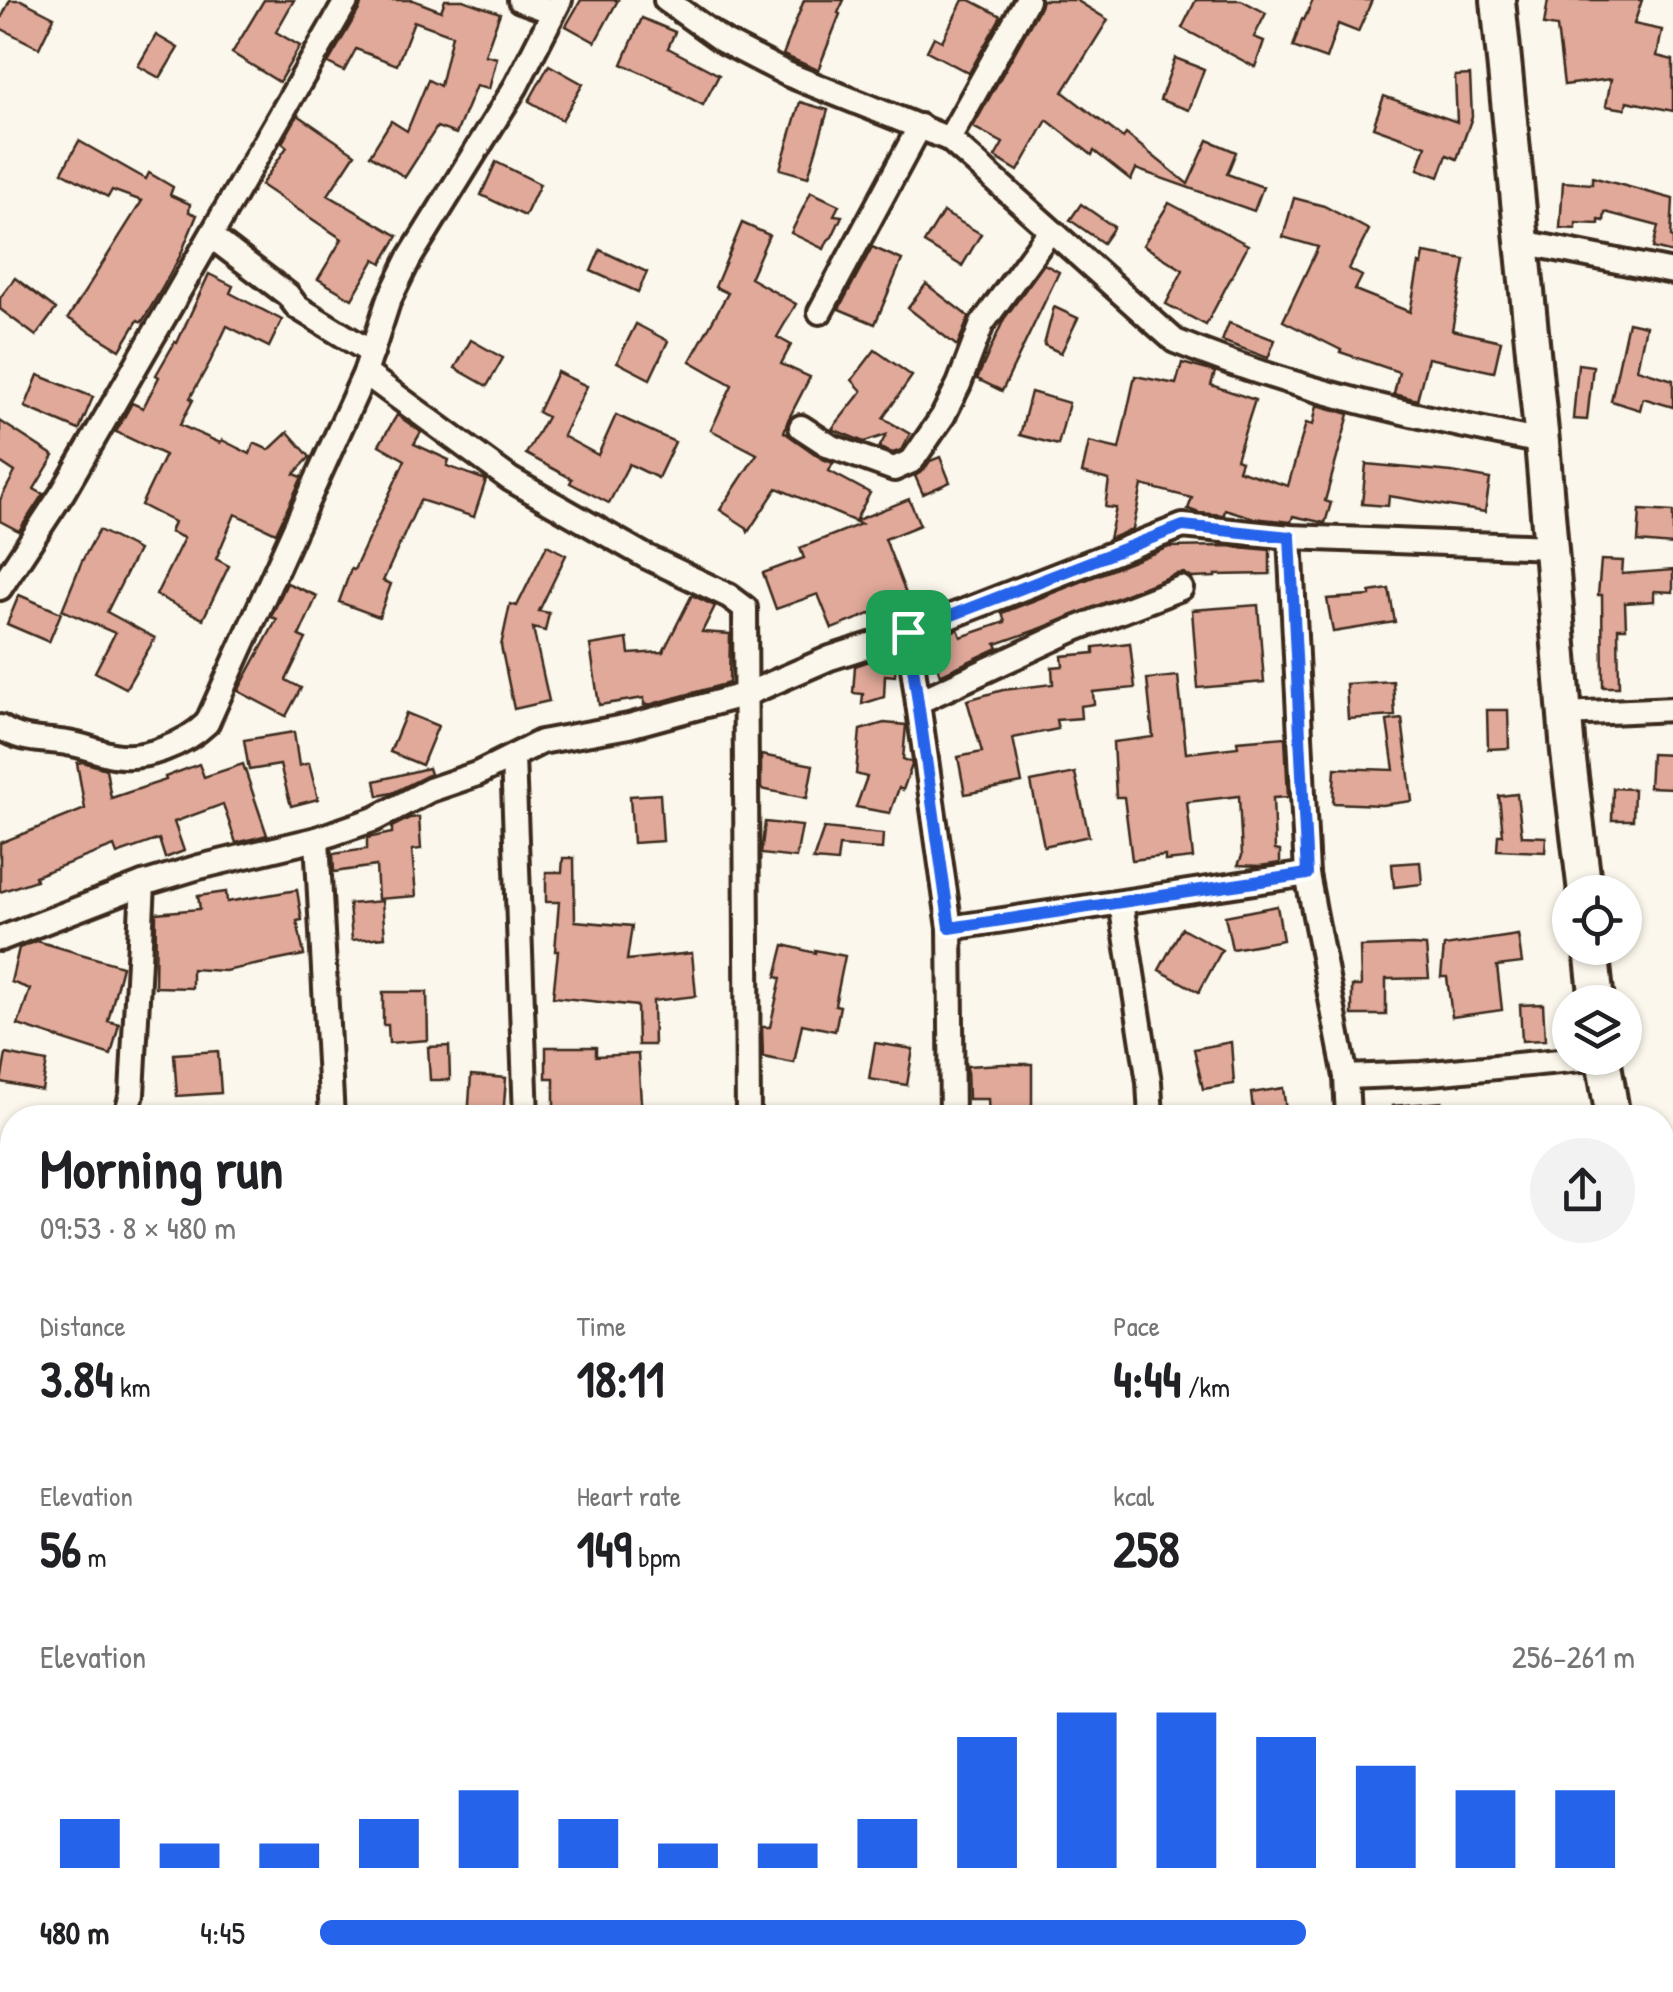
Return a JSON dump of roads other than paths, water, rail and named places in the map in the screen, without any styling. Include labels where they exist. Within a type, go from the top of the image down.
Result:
[{"type":"street","points":[[0,588],[63,492],[347,0]]},
{"type":"street","points":[[0,727],[15,737],[134,756],[171,746],[198,732],[213,712],[368,363],[388,302],[409,259],[509,98],[557,6],[520,0]]},
{"type":"street","points":[[666,0],[723,41],[787,74],[949,139],[1175,341],[1214,358],[1321,391],[1542,442]]},
{"type":"street","points":[[949,139],[1027,0]]},
{"type":"street","points":[[1498,0],[1583,875]]},
{"type":"street","points":[[820,312],[920,126]]},
{"type":"street","points":[[801,426],[830,446],[894,469],[912,461],[960,384],[982,324],[1050,231]]},
{"type":"street","points":[[212,237],[510,479],[644,556],[729,596],[745,608],[748,1105]]},
{"type":"street","points":[[1522,242],[1673,272]]},
{"type":"street","points":[[0,938],[143,884],[317,839],[375,819],[430,790],[477,774],[541,742],[630,726],[747,694],[830,658],[1183,526],[1290,537],[1550,547]]},
{"type":"street","points":[[1290,537],[1307,874],[1346,1077],[1347,1105]]},
{"type":"street","points":[[918,702],[1075,629],[1181,588]]},
{"type":"street","points":[[908,632],[950,928],[952,1105]]},
{"type":"street","points":[[1565,714],[1673,709]]},
{"type":"street","points":[[513,757],[526,1105]]},
{"type":"street","points":[[317,839],[331,1105]]},
{"type":"street","points":[[950,928],[1307,874]]},
{"type":"street","points":[[129,1105],[143,884]]},
{"type":"street","points":[[1121,903],[1150,1105]]},
{"type":"street","points":[[1346,1077],[1552,1062]]},
{"type":"street","points":[[1606,1075],[1611,1105]]}]
